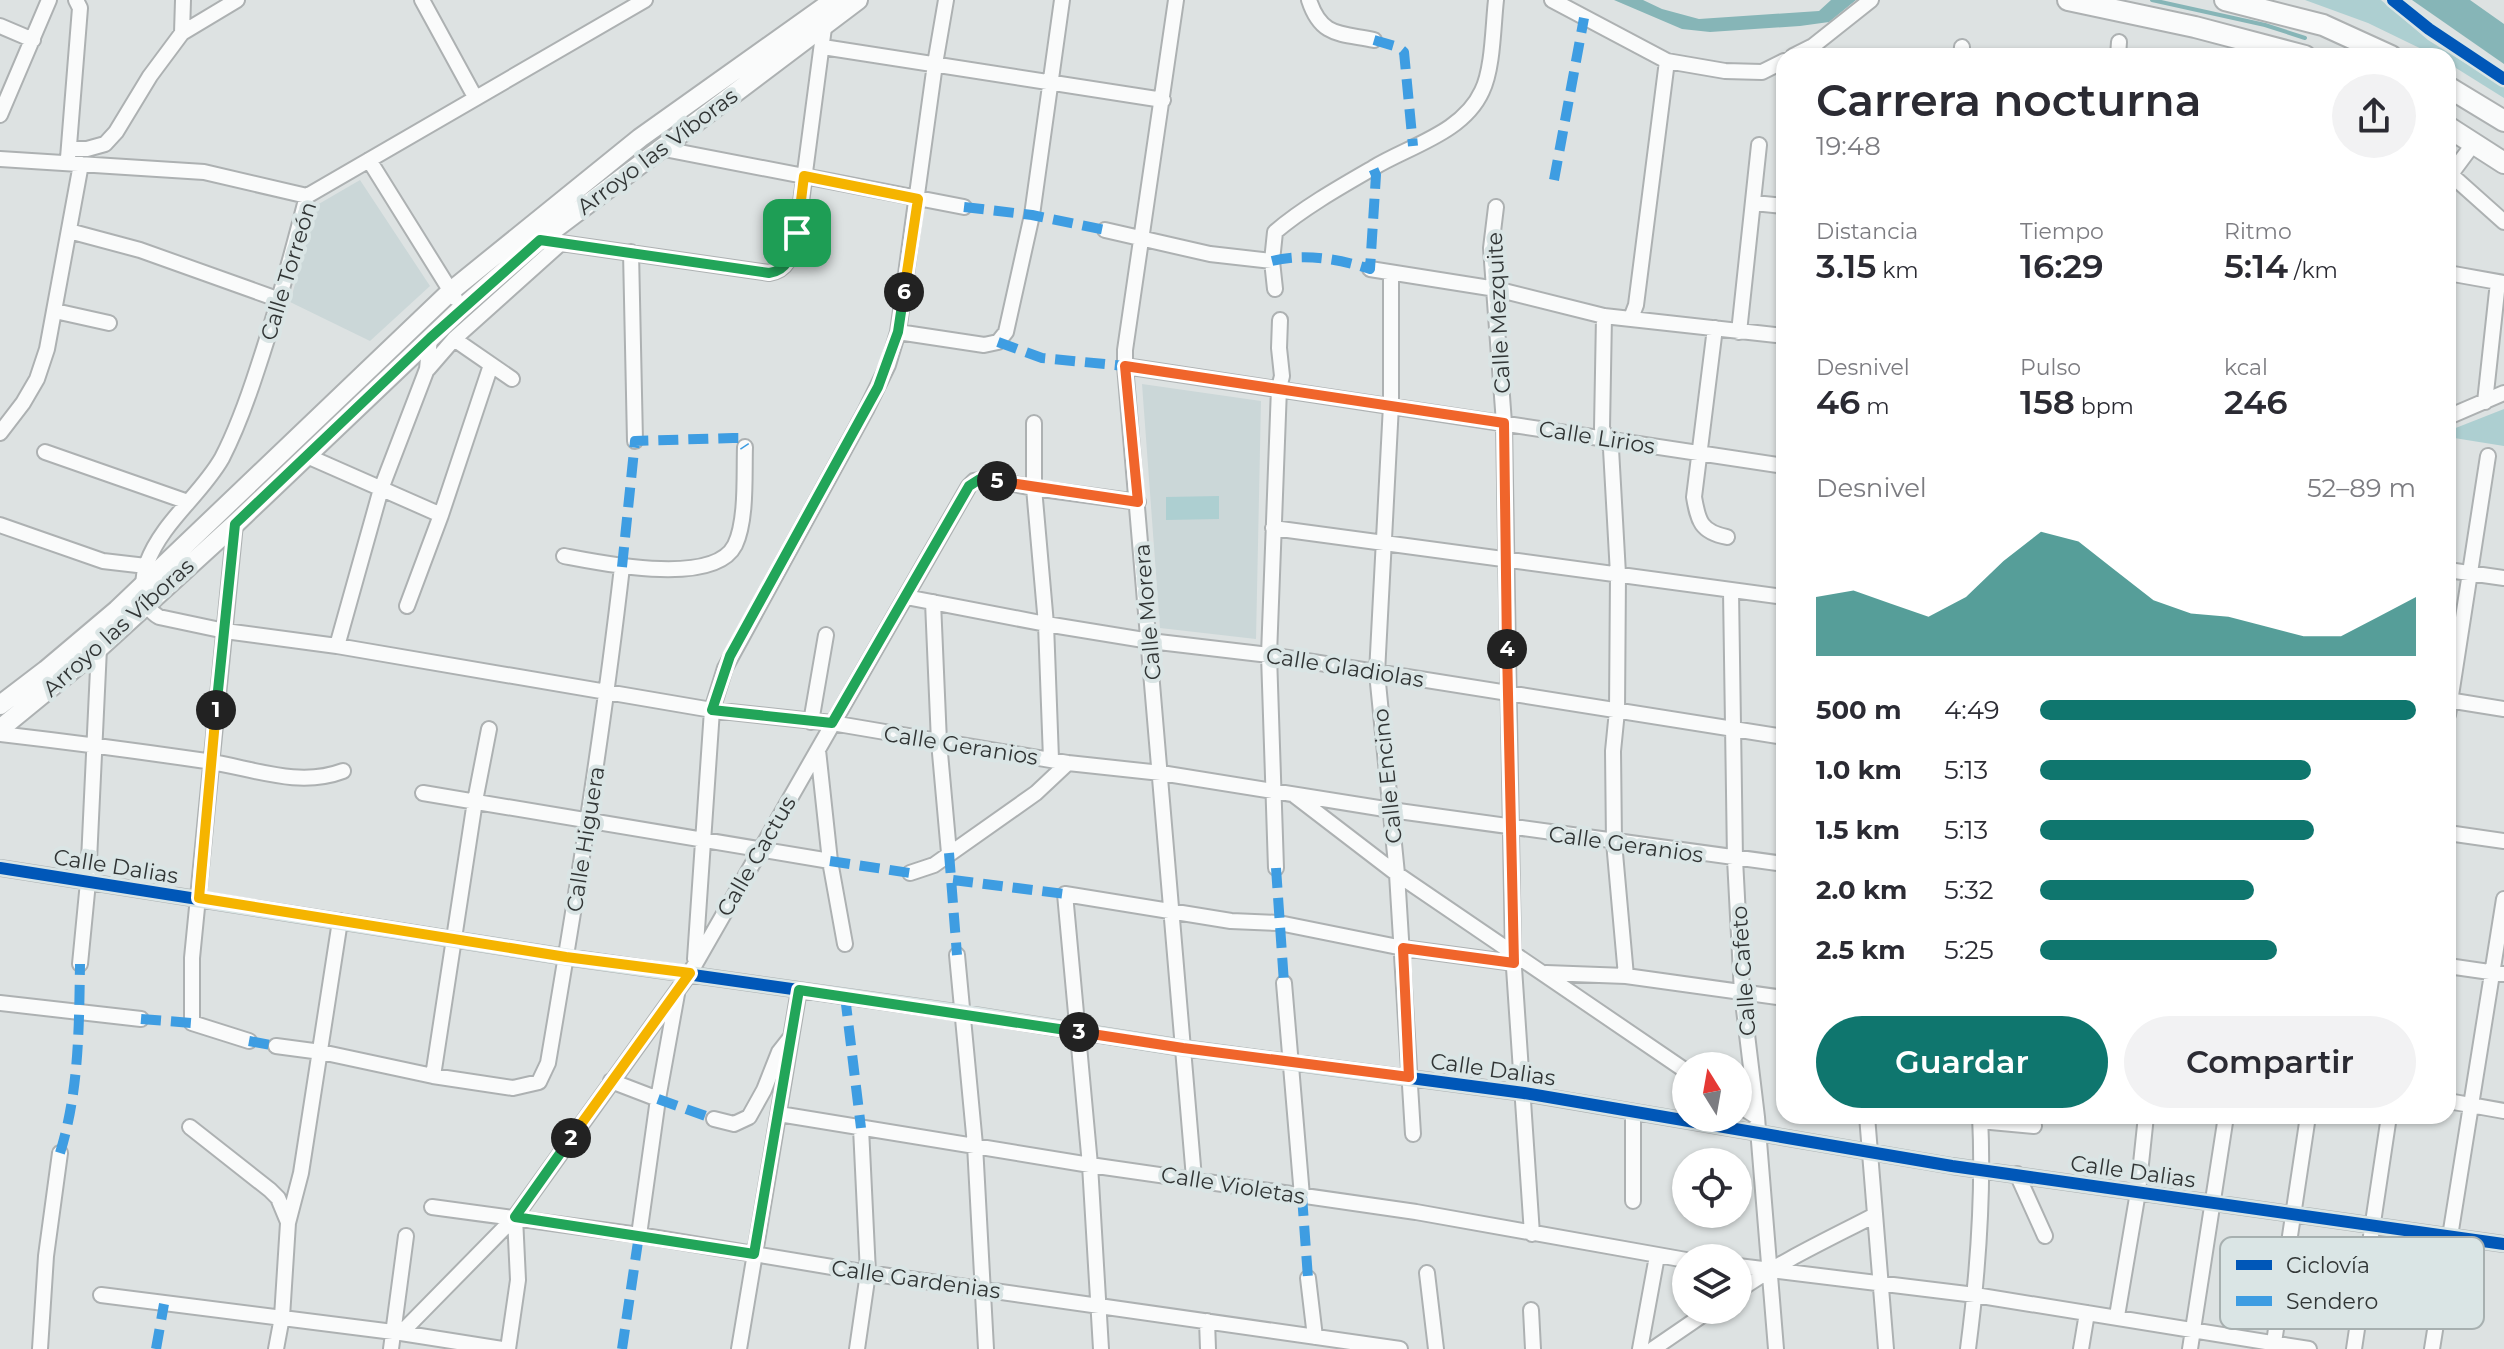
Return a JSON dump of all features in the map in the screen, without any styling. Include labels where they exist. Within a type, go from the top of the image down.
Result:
[{"type":"highway","points":[[2068,0],[2260,48]]},
{"type":"highway","points":[[2225,0],[2323,25],[2373,48]]},
{"type":"highway","points":[[2456,92],[2504,121]]},
{"type":"highway","points":[[2456,132],[2504,163]]},
{"type":"main road","name":"Arroyo las Víboras","points":[[0,705],[46,670],[451,291],[640,138],[828,10],[858,0]]},
{"type":"main road","name":"Arroyo las Víboras","points":[[0,734],[235,524],[462,308],[540,240],[828,10]]},
{"type":"street","points":[[0,115],[49,0]]},
{"type":"street","points":[[0,433],[37,379],[55,311],[69,231],[80,8],[76,0]]},
{"type":"street","points":[[182,33],[183,0]]},
{"type":"street","points":[[73,159],[87,149],[105,144],[116,132],[150,76],[182,33],[237,0]]},
{"type":"street","points":[[422,0],[475,97]]},
{"type":"street","name":"Calle Torreón","points":[[145,575],[157,543],[220,461],[231,439],[280,300],[307,196],[645,0]]},
{"type":"street","points":[[692,968],[712,710],[730,656],[888,365],[898,332],[946,0]]},
{"type":"street","points":[[898,332],[984,345],[998,342],[1006,332],[1032,215],[1062,0]]},
{"type":"street","name":"Calle Morera","points":[[1176,0],[1140,237],[1125,366],[1194,1178]]},
{"type":"street","points":[[1309,0],[1320,24],[1333,32],[1374,40]]},
{"type":"street","points":[[1275,289],[1273,238],[1278,229],[1373,168],[1460,119],[1483,90],[1496,0]]},
{"type":"street","points":[[1552,0],[1667,61],[1725,71],[1776,73]]},
{"type":"street","points":[[1809,48],[1871,0]]},
{"type":"street","points":[[540,240],[769,273],[786,266],[797,233],[828,10]]},
{"type":"street","points":[[0,26],[33,40]]},
{"type":"street","points":[[823,47],[1163,100]]},
{"type":"street","points":[[1631,318],[1636,305],[1667,61]]},
{"type":"street","points":[[1762,72],[1776,65]]},
{"type":"street","points":[[2456,166],[2474,143]]},
{"type":"street","points":[[1739,332],[1759,145]]},
{"type":"street","points":[[659,148],[964,207]]},
{"type":"street","points":[[0,159],[73,159],[204,172],[307,196]]},
{"type":"street","points":[[369,160],[462,308]]},
{"type":"street","points":[[2456,181],[2504,222]]},
{"type":"street","points":[[1754,203],[1776,205]]},
{"type":"street","name":"Calle Mezquite","points":[[1496,207],[1491,248],[1504,423],[1513,958],[1532,1234]]},
{"type":"street","points":[[1105,230],[1210,254],[1272,261]]},
{"type":"street","points":[[69,231],[140,250],[280,300]]},
{"type":"street","points":[[427,369],[454,339],[560,244]]},
{"type":"street","points":[[631,252],[635,441]]},
{"type":"street","points":[[1370,269],[1496,289],[1604,316],[1776,335]]},
{"type":"street","name":"Calle Encino","points":[[1391,273],[1391,405],[1377,673],[1403,948],[1413,1134]]},
{"type":"street","points":[[2456,274],[2501,282],[2485,402]]},
{"type":"street","points":[[55,311],[109,323]]},
{"type":"street","points":[[1604,316],[1602,428],[1611,449],[1618,574],[1614,842],[1626,976]]},
{"type":"street","points":[[1276,868],[1269,655],[1279,388],[1282,376],[1280,320]]},
{"type":"street","points":[[1715,328],[1694,497],[1696,510],[1706,529],[1712,534],[1727,537]]},
{"type":"street","points":[[337,646],[381,489],[427,369],[430,338]]},
{"type":"street","points":[[454,339],[512,379]]},
{"type":"street","points":[[407,606],[491,365]]},
{"type":"street","name":"Calle Lirios","points":[[1125,366],[1776,465]]},
{"type":"street","points":[[2456,414],[2504,393]]},
{"type":"street","points":[[1034,423],[1034,488],[1046,624],[1051,759]]},
{"type":"street","points":[[564,556],[622,567],[707,566],[726,556],[735,546],[739,531],[745,447]]},
{"type":"street","points":[[45,452],[188,502]]},
{"type":"street","points":[[307,456],[441,515]]},
{"type":"street","points":[[2456,656],[2488,456]]},
{"type":"street","name":"Calle Cactus","points":[[397,1333],[515,1217],[678,989],[974,481],[988,479],[1034,488]]},
{"type":"street","points":[[1034,488],[1138,502]]},
{"type":"street","points":[[235,524],[192,958],[192,1023],[249,1041]]},
{"type":"street","points":[[0,525],[145,575],[145,605]]},
{"type":"street","points":[[1273,528],[1776,596]]},
{"type":"street","name":"Calle Higuera","points":[[433,1076],[513,1088],[531,1086],[544,1076],[608,692],[622,567]]},
{"type":"street","points":[[2456,571],[2504,578]]},
{"type":"street","name":"Calle Cafeto","points":[[1731,591],[1731,729],[1742,993],[1758,1125],[1776,1349]]},
{"type":"street","name":"Calle Gladiolas","points":[[906,597],[1150,641],[1269,655],[1508,691],[1776,736]]},
{"type":"street","points":[[933,602],[939,742],[949,853]]},
{"type":"street","name":"Calle Geranios","points":[[145,605],[159,617],[225,631],[337,646],[712,710],[832,723],[1068,763],[1161,773],[1391,810],[1776,863]]},
{"type":"street","points":[[811,722],[826,635]]},
{"type":"street","points":[[80,964],[88,882],[99,648]]},
{"type":"street","points":[[2456,706],[2504,709]]},
{"type":"street","points":[[276,1046],[321,1052],[433,1076],[489,729]]},
{"type":"street","points":[[0,734],[210,762],[295,778],[326,777],[343,771]]},
{"type":"street","points":[[818,750],[830,861],[845,944]]},
{"type":"street","points":[[910,873],[934,865],[1036,793],[1068,763]]},
{"type":"street","points":[[423,793],[830,861]]},
{"type":"street","points":[[1292,794],[1513,958],[1546,973],[1672,1062]]},
{"type":"street","points":[[2456,834],[2504,841]]},
{"type":"street","name":"Calle Dalias","points":[[0,868],[566,957],[692,968],[799,990],[1183,1048],[1524,1093],[1633,1113],[1758,1125],[1870,1150],[1983,1170],[2458,1237]]},
{"type":"street","points":[[1101,1349],[1090,1165],[1065,894],[1231,921],[1279,923],[1403,948],[1513,958]]},
{"type":"street","points":[[2452,1236],[2472,1105],[2499,973],[2504,899]]},
{"type":"street","points":[[276,1349],[282,1317],[288,1223],[301,1173],[340,921]]},
{"type":"street","points":[[957,955],[975,1145],[986,1349]]},
{"type":"street","points":[[2456,967],[2499,973]]},
{"type":"street","points":[[1546,973],[1626,976],[1776,997]]},
{"type":"street","points":[[1284,983],[1302,1196]]},
{"type":"street","points":[[639,1235],[658,1099],[678,989]]},
{"type":"street","points":[[739,1349],[799,990]]},
{"type":"street","points":[[0,1003],[141,1019]]},
{"type":"street","points":[[714,1119],[734,1124],[749,1117],[779,1052],[790,1037]]},
{"type":"street","points":[[611,1081],[658,1099]]},
{"type":"street","points":[[2456,1102],[2504,1111]]},
{"type":"street","points":[[1633,1113],[1633,1201]]},
{"type":"street","name":"Calle Violetas","points":[[779,1114],[1090,1165],[1416,1212],[1672,1258]]},
{"type":"street","points":[[1752,1119],[1758,1125]]},
{"type":"street","points":[[1868,1124],[1886,1349]]},
{"type":"street","points":[[1968,1349],[1975,1295],[1983,1170],[1980,1124]]},
{"type":"street","points":[[2020,1124],[2034,1126]]},
{"type":"street","points":[[2117,1316],[2138,1192],[2145,1124]]},
{"type":"street","points":[[2190,1349],[2225,1124]]},
{"type":"street","points":[[2289,1237],[2307,1124]]},
{"type":"street","points":[[2370,1237],[2388,1124]]},
{"type":"street","points":[[190,1127],[270,1190],[284,1209],[288,1223]]},
{"type":"street","points":[[857,1349],[868,1273],[861,1128]]},
{"type":"street","points":[[40,1349],[46,1256],[60,1153]]},
{"type":"street","points":[[2017,1174],[2045,1236]]},
{"type":"street","name":"Calle Gardenias","points":[[432,1207],[1400,1349]]},
{"type":"street","points":[[1752,1281],[1769,1269],[1801,1256],[1875,1215]]},
{"type":"street","points":[[101,1295],[505,1349],[518,1280],[515,1217]]},
{"type":"street","points":[[391,1349],[397,1333],[406,1236]]},
{"type":"street","name":"Calle Dalias","points":[[2484,1241],[2504,1244]]},
{"type":"street","points":[[1640,1349],[1657,1256]]},
{"type":"street","points":[[1752,1267],[1975,1295],[2193,1329],[2273,1346],[2309,1349]]},
{"type":"street","points":[[1427,1273],[1436,1349]]},
{"type":"street","points":[[1308,1278],[1315,1337]]},
{"type":"street","points":[[1531,1310],[1533,1349]]},
{"type":"street","points":[[2081,1349],[2087,1313]]},
{"type":"street","points":[[1207,1321],[1208,1349]]},
{"type":"street","points":[[1653,1349],[1690,1324]]},
{"type":"street","points":[[2354,1349],[2357,1329]]},
{"type":"street","points":[[2432,1349],[2436,1329]]},
{"type":"shaded area","points":[[1614,0],[1643,0],[1662,9],[1699,19],[1819,11],[1831,0],[1856,0],[1829,22],[1710,32],[1682,29]]},
{"type":"shaded area","points":[[2305,0],[2381,0],[2441,48],[2420,48],[2368,23]]},
{"type":"shaded area","points":[[2412,0],[2470,0],[2504,24],[2504,64]]},
{"type":"shaded area","points":[[2456,57],[2504,87],[2504,98],[2456,68]]},
{"type":"shaded area","points":[[360,180],[430,286],[370,341],[290,302],[317,205]]},
{"type":"shaded area","points":[[1142,384],[1261,401],[1256,639],[1160,628]]},
{"type":"shaded area","points":[[2504,409],[2504,446],[2456,438],[2456,428]]},
{"type":"shaded area","points":[[1219,496],[1219,519],[1166,520],[1166,497]]},
{"type":"waterway","points":[[2152,0],[2265,25],[2305,38]]},
{"type":"marked path","points":[[1554,180],[1584,18]]},
{"type":"marked path","points":[[1374,40],[1398,47],[1404,52],[1413,146]]},
{"type":"marked path","points":[[1272,261],[1297,257],[1322,258],[1370,269],[1376,175],[1373,168]]},
{"type":"marked path","points":[[964,207],[1032,215],[1105,230]]},
{"type":"marked path","points":[[998,342],[1042,358],[1125,366]]},
{"type":"marked path","points":[[622,567],[635,441],[739,438],[745,447]]},
{"type":"marked path","points":[[949,853],[957,955]]},
{"type":"marked path","points":[[830,861],[910,873]]},
{"type":"marked path","points":[[1276,868],[1284,983]]},
{"type":"marked path","points":[[953,880],[1065,894]]},
{"type":"marked path","points":[[60,1153],[74,1083],[80,964]]},
{"type":"marked path","points":[[845,996],[861,1128]]},
{"type":"marked path","points":[[141,1019],[192,1023]]},
{"type":"marked path","points":[[249,1041],[276,1046]]},
{"type":"marked path","points":[[658,1099],[714,1119]]},
{"type":"marked path","points":[[1302,1196],[1308,1278]]},
{"type":"marked path","points":[[622,1349],[639,1235]]},
{"type":"marked path","points":[[156,1349],[164,1304]]},
{"type":"cycle path","points":[[2393,0],[2429,29],[2504,79]]},
{"type":"cycle path","points":[[0,868],[566,957],[1183,1048],[1524,1093],[1952,1166],[2454,1237]]},
{"type":"cycle path","points":[[2484,1241],[2504,1244]]},
{"type":"route","points":[[804,176],[918,199],[898,332],[888,365],[730,656],[712,710],[832,723],[974,481],[988,479],[1138,502],[1125,366],[1504,423],[1514,963],[1403,948],[1409,1077],[1183,1048],[799,990],[754,1254],[515,1217],[690,973],[566,957],[199,898],[235,524],[462,308],[540,240],[769,273],[786,266],[797,233],[804,176]]}]
